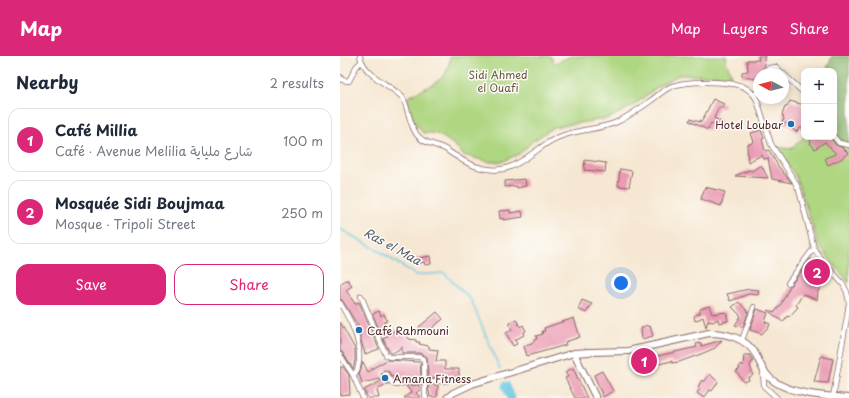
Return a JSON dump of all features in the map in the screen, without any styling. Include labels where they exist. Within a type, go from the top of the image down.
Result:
[{"type":"street","points":[[360,56],[365,66],[374,76],[403,98],[410,121],[418,136],[425,142],[443,148],[465,162],[486,169],[507,168],[520,162],[547,142],[559,136],[616,122],[664,91],[678,84],[730,84],[749,90],[753,94]]},
{"type":"street","points":[[340,77],[342,80],[350,81],[356,66],[362,61]]},
{"type":"street","points":[[789,79],[801,90]]},
{"type":"street","points":[[758,104],[771,144],[794,180],[798,190],[814,248],[821,259],[845,287],[849,298],[848,318],[833,396]]},
{"type":"street","points":[[836,140],[839,143],[849,146]]},
{"type":"street","points":[[788,284],[814,248]]},
{"type":"street","points":[[361,296],[386,355],[389,357],[422,357],[424,362],[426,398]]},
{"type":"street","points":[[340,303],[358,339],[358,368],[356,373],[353,375]]},
{"type":"street","points":[[742,340],[754,307]]},
{"type":"street","points":[[447,398],[461,389],[491,378],[574,353],[628,351],[709,332],[723,334],[742,340],[752,347],[763,371],[764,386],[777,398]]},
{"type":"street","points":[[574,353],[596,398]]},
{"type":"street","points":[[340,355],[353,375],[364,398]]},
{"type":"street","points":[[763,371],[775,382],[794,390],[849,398]]},
{"type":"street","points":[[385,374],[394,385],[424,381],[446,381]]},
{"type":"green space","name":"Sidi Ahmed el Ouafi","points":[[450,56],[551,56],[554,64],[571,56],[727,56],[726,61],[732,76],[679,75],[660,85],[634,105],[610,118],[554,127],[533,141],[519,154],[501,162],[490,162],[463,155],[454,145],[441,136],[433,133],[423,133],[414,121],[407,98],[435,83],[441,78],[449,65]]},
{"type":"green space","points":[[832,56],[849,56],[849,143],[837,138],[837,68],[827,68]]},
{"type":"green space","points":[[837,138],[849,143],[849,283],[819,246],[796,177],[777,147],[791,149],[801,140],[837,140]]},
{"type":"building","points":[[758,56],[765,56],[765,65],[763,68],[753,68],[753,79],[742,76],[742,72],[748,71],[747,60],[759,60]]},
{"type":"building","points":[[713,99],[724,104],[722,108],[719,107],[714,118],[723,123],[721,128],[711,123],[708,130],[689,121],[690,119],[700,122],[700,120],[702,121]]},
{"type":"building","name":"Hotel Loubar","points":[[790,101],[801,104],[801,127],[796,132],[786,123],[783,125],[782,121],[784,120],[782,115],[785,107],[787,107]]},
{"type":"building","points":[[761,130],[764,138],[762,139],[765,151],[769,150],[778,166],[792,183],[772,179],[768,158],[764,159],[762,155],[748,162],[747,145],[754,142],[751,133]]},
{"type":"building","points":[[810,140],[832,140],[836,145],[843,148],[848,153],[841,159],[828,165],[825,158],[836,154],[825,142],[815,149],[810,143]]},
{"type":"building","points":[[585,160],[606,163],[605,172],[584,170]]},
{"type":"building","points":[[761,165],[768,178],[735,176],[749,170],[752,171]]},
{"type":"building","points":[[620,169],[632,171],[629,187],[618,186]]},
{"type":"building","points":[[525,179],[526,186],[517,188],[517,186],[505,187],[505,181]]},
{"type":"building","points":[[705,187],[725,192],[721,206],[701,199]]},
{"type":"building","points":[[510,210],[510,213],[522,211],[523,217],[503,220],[503,218],[500,219],[499,211]]},
{"type":"building","points":[[430,256],[431,264],[425,265],[424,262],[415,264],[414,259]]},
{"type":"building","points":[[811,259],[815,262],[814,264],[825,273],[816,284],[821,287],[818,291],[817,300],[803,294],[796,305],[798,307],[789,317],[787,316],[783,322],[767,310],[775,312],[790,286]]},
{"type":"building","points":[[348,280],[352,286],[346,290],[355,304],[359,302],[379,349],[365,354],[357,327],[358,326],[343,301],[340,299],[340,284]]},
{"type":"building","points":[[749,289],[759,290],[758,295],[749,294],[730,301],[727,294]]},
{"type":"building","points":[[582,300],[592,304],[586,313],[578,309]]},
{"type":"building","points":[[739,302],[748,312],[743,327],[735,325],[741,316],[732,307]]},
{"type":"building","points":[[709,306],[712,314],[726,312],[728,321],[719,323],[718,319],[713,322],[708,321],[706,327],[703,317],[695,321],[694,316],[700,313],[700,309]]},
{"type":"building","points":[[757,309],[768,313],[765,322],[770,324],[768,329],[766,329],[762,334],[750,330]]},
{"type":"building","points":[[379,311],[381,316],[384,314],[387,321],[384,322],[387,328],[380,332],[373,314]]},
{"type":"building","points":[[437,312],[443,319],[425,334],[419,327]]},
{"type":"building","points":[[574,318],[580,337],[565,342],[566,345],[527,356],[524,346],[534,342],[534,340],[537,339],[536,336],[543,334],[542,331],[545,331],[544,328]]},
{"type":"building","points":[[516,319],[520,327],[523,325],[526,331],[523,333],[524,335],[515,340],[517,344],[513,346],[506,333],[512,330],[509,323]]},
{"type":"building","points":[[340,322],[355,349],[353,369],[343,353],[340,351]]},
{"type":"building","points":[[647,325],[648,327],[650,326],[653,336],[642,339],[641,328]]},
{"type":"building","points":[[400,327],[409,339],[420,342],[419,344],[429,346],[429,349],[438,350],[436,361],[445,361],[445,369],[459,369],[459,379],[449,379],[446,377],[428,378],[427,357],[419,353],[402,353],[402,347],[393,353],[390,353],[383,339]]},
{"type":"building","points":[[722,340],[715,348],[679,362],[672,363],[672,361],[640,368],[640,360],[697,347],[696,344],[701,343],[701,346]]},
{"type":"building","points":[[744,355],[750,355],[753,361],[750,365],[753,375],[748,378],[749,380],[744,382],[736,371],[739,370],[740,364],[743,366]]},
{"type":"building","points":[[821,356],[833,359],[828,383],[814,382]]},
{"type":"building","points":[[387,360],[420,362],[421,378],[407,378],[396,381],[389,372],[384,370],[381,374],[385,378],[362,383],[359,374],[363,362],[368,372]]},
{"type":"building","points":[[340,367],[343,367],[349,375],[350,394],[340,395]]},
{"type":"building","points":[[573,368],[587,398],[575,398],[565,378],[568,377],[565,372]]},
{"type":"building","points":[[602,371],[613,391],[603,397],[594,375]]},
{"type":"building","points":[[710,374],[718,382],[712,391],[710,390],[704,398],[697,393],[700,389],[698,387],[702,380],[704,382]]},
{"type":"building","points":[[385,379],[388,384],[377,390],[379,398],[368,398],[364,390]]},
{"type":"building","points":[[418,385],[421,389],[416,393],[421,398],[404,398],[411,392],[406,386]]},
{"type":"building","points":[[428,385],[438,385],[437,397],[430,397]]},
{"type":"waterway","name":"Ras el Maa","points":[[340,229],[374,248],[416,275],[444,273],[471,300],[500,369]]},
{"type":"waterway","name":"Ras el Maa","points":[[506,386],[511,398]]},
{"type":"place","name":"Hotel Loubar","points":[[791,124]]},
{"type":"place","name":"Mosquée Sidi Boujmaa","points":[[817,272]]},
{"type":"place","name":"Café Rahmouni","points":[[359,330]]},
{"type":"place","name":"Café Millia","points":[[644,361]]},
{"type":"place","name":"Amana Fitness","points":[[385,378]]}]
